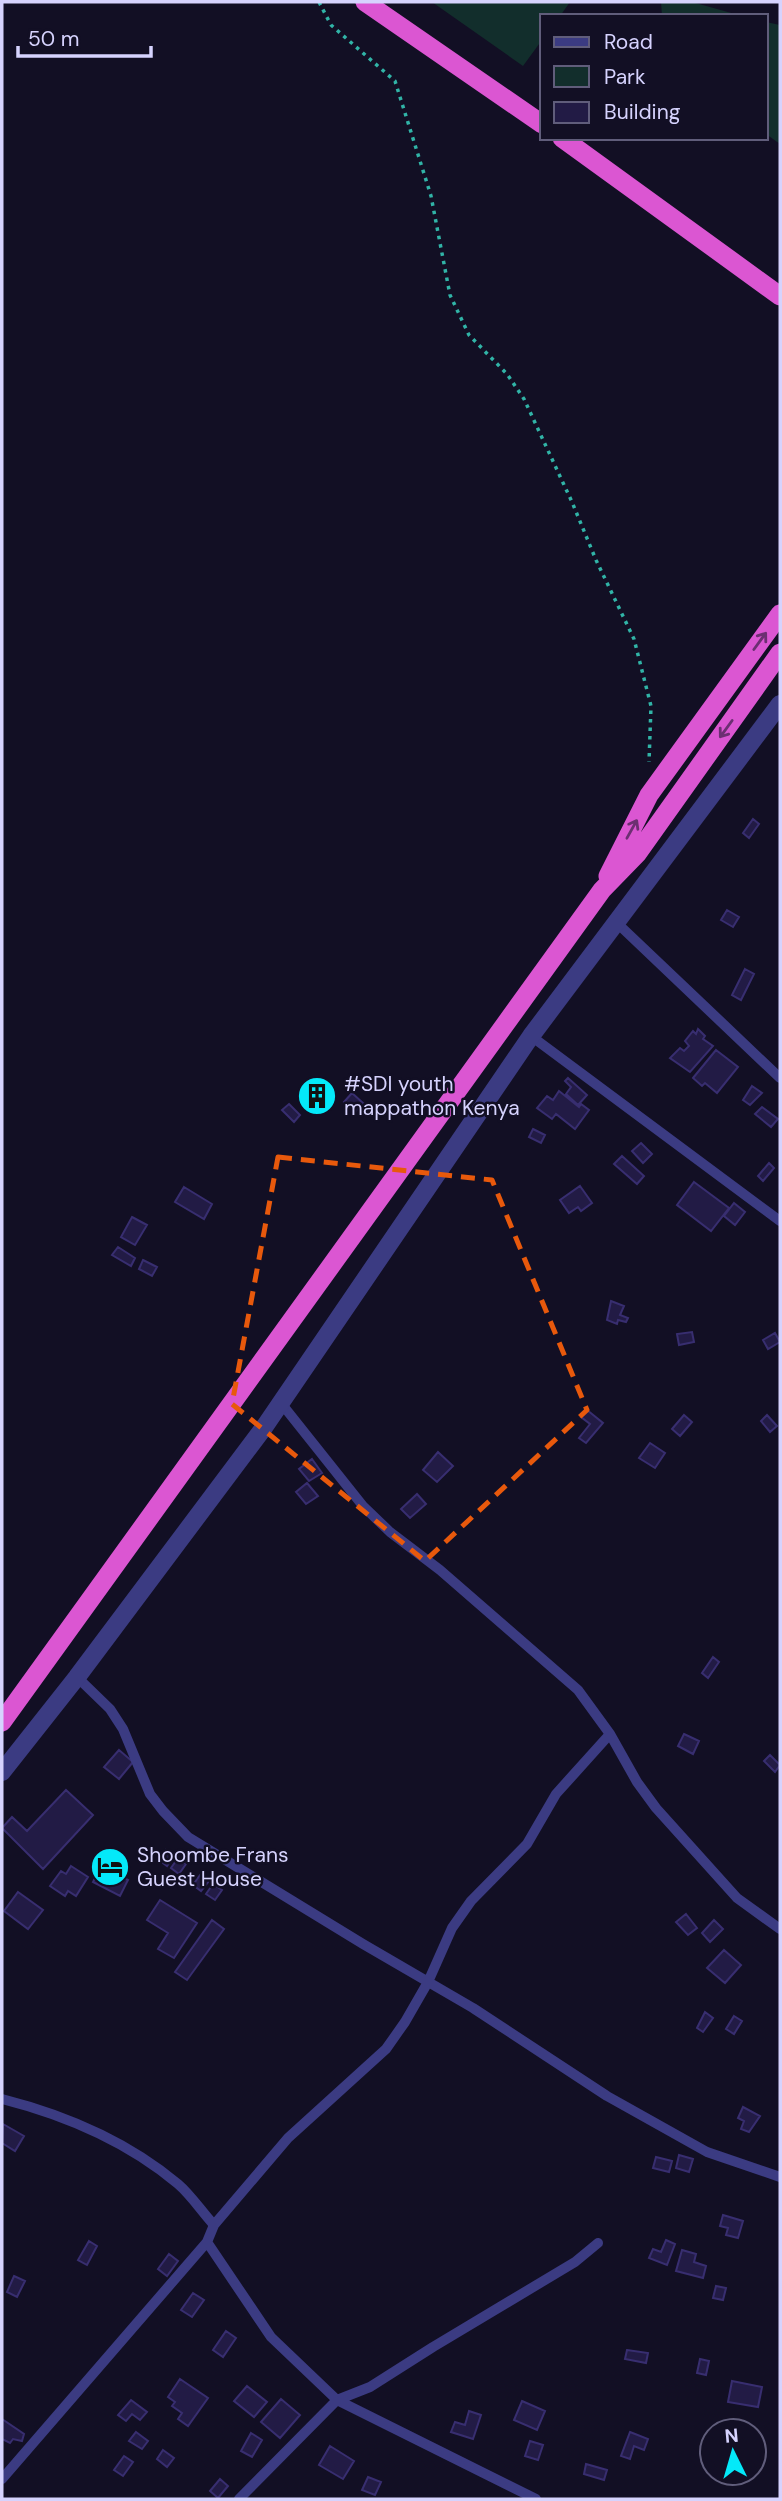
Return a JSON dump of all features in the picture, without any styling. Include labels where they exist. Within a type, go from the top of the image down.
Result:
[{"type":"highway","points":[[365,2],[540,123]]},
{"type":"highway","points":[[565,140],[780,296]]},
{"type":"highway","points":[[602,890],[649,795],[780,614]]},
{"type":"highway","points":[[2,1722],[602,890],[637,854],[780,653]]},
{"type":"street","points":[[2,1772],[77,1677],[281,1403],[531,1036],[780,704]]},
{"type":"lane","points":[[617,923],[780,1078]]},
{"type":"lane","points":[[531,1036],[780,1221]]},
{"type":"lane","points":[[281,1403],[363,1506],[390,1532],[440,1570],[578,1690],[610,1734],[650,1799],[710,1871],[737,1898],[780,1929]]},
{"type":"lane","points":[[77,1677],[110,1709],[123,1729],[150,1794],[188,1837],[473,2008],[607,2096],[707,2152],[780,2177]]},
{"type":"lane","points":[[2,2479],[207,2242],[214,2225],[288,2138],[386,2049],[428,1982],[458,1919],[493,1877],[527,1844],[556,1794],[610,1734]]},
{"type":"lane","points":[[2,2099],[45,2111],[126,2148],[179,2185],[214,2225]]},
{"type":"lane","points":[[207,2242],[271,2337],[337,2400],[536,2499]]},
{"type":"lane","points":[[239,2499],[337,2400],[370,2387],[575,2262],[598,2242]]},
{"type":"path","points":[[319,2],[331,25],[395,81],[431,196],[450,295],[469,335],[507,374],[524,399],[634,639],[651,706],[649,795]]},
{"type":"highlighted area","points":[[278,1157],[492,1180],[587,1410],[425,1561],[232,1404]]},
{"type":"green space","points":[[432,2],[570,2],[561,14],[540,14],[540,43],[523,66]]},
{"type":"green space","points":[[661,2],[692,2],[735,14],[662,14]]},
{"type":"green space","points":[[768,22],[780,25],[780,144],[768,135]]},
{"type":"building","points":[[753,819],[759,824],[749,838],[743,833]]},
{"type":"building","points":[[727,910],[739,917],[733,927],[721,920]]},
{"type":"building","points":[[745,969],[754,974],[741,1000],[732,995]]},
{"type":"building","points":[[698,1029],[705,1036],[703,1039],[713,1046],[690,1072],[670,1058],[680,1048],[684,1051],[689,1046],[685,1041],[693,1031],[696,1034]]},
{"type":"building","points":[[716,1050],[738,1067],[717,1093],[705,1083],[702,1086],[693,1078]]},
{"type":"building","points":[[568,1078],[587,1095],[578,1105],[566,1094],[571,1087],[565,1081]]},
{"type":"building","name":"#SDI youth mappathon Kenya","points":[[320,1084],[323,1106],[314,1107],[312,1085]]},
{"type":"building","points":[[752,1086],[762,1093],[750,1105],[743,1100]]},
{"type":"building","points":[[559,1091],[579,1107],[581,1104],[589,1110],[575,1129],[556,1114],[552,1119],[537,1108],[547,1096],[553,1100]]},
{"type":"building","points":[[352,1093],[363,1103],[355,1112],[344,1102]]},
{"type":"building","points":[[289,1104],[300,1115],[294,1122],[282,1110]]},
{"type":"building","points":[[762,1107],[778,1119],[771,1127],[755,1114]]},
{"type":"building","points":[[533,1129],[545,1135],[541,1143],[529,1137]]},
{"type":"building","points":[[641,1143],[652,1154],[643,1163],[632,1151]]},
{"type":"building","points":[[622,1156],[644,1176],[637,1184],[614,1164]]},
{"type":"building","points":[[769,1163],[774,1168],[763,1181],[758,1176]]},
{"type":"building","points":[[694,1182],[729,1208],[711,1231],[677,1205]]},
{"type":"building","points":[[580,1186],[592,1203],[581,1211],[578,1207],[569,1213],[560,1200]]},
{"type":"building","points":[[184,1187],[212,1204],[204,1219],[175,1202]]},
{"type":"building","points":[[734,1203],[745,1212],[735,1225],[724,1216]]},
{"type":"building","points":[[132,1217],[147,1225],[135,1245],[121,1237]]},
{"type":"building","points":[[118,1247],[135,1258],[131,1266],[112,1255]]},
{"type":"building","points":[[143,1260],[157,1267],[152,1276],[139,1269]]},
{"type":"building","points":[[611,1301],[624,1306],[620,1315],[628,1318],[626,1322],[618,1320],[617,1324],[607,1320]]},
{"type":"building","points":[[692,1332],[694,1342],[679,1345],[677,1334]]},
{"type":"building","points":[[775,1333],[780,1342],[768,1349],[763,1340]]},
{"type":"building","points":[[587,1410],[603,1423],[586,1443],[579,1438],[590,1424],[581,1417]]},
{"type":"building","points":[[684,1415],[692,1422],[680,1436],[672,1429]]},
{"type":"building","points":[[767,1415],[777,1426],[770,1432],[761,1421]]},
{"type":"building","points":[[650,1443],[665,1453],[655,1468],[639,1458]]},
{"type":"building","points":[[438,1452],[453,1466],[437,1482],[423,1470]]},
{"type":"building","points":[[312,1459],[322,1473],[309,1481],[299,1469]]},
{"type":"building","points":[[307,1483],[318,1496],[306,1504],[296,1492]]},
{"type":"building","points":[[417,1494],[426,1504],[410,1518],[401,1509]]},
{"type":"building","points":[[713,1657],[719,1662],[708,1678],[702,1673]]},
{"type":"building","points":[[684,1734],[699,1741],[693,1754],[678,1746]]},
{"type":"building","points":[[119,1750],[133,1762],[119,1779],[104,1767]]},
{"type":"building","points":[[770,1755],[780,1765],[775,1772],[764,1761]]},
{"type":"building","points":[[66,1790],[93,1815],[43,1869],[2,1828],[12,1817],[27,1831]]},
{"type":"building","points":[[166,1850],[174,1856],[167,1866],[159,1860]]},
{"type":"building","points":[[178,1858],[186,1864],[179,1874],[171,1868]]},
{"type":"building","points":[[71,1866],[88,1877],[76,1896],[68,1891],[65,1896],[50,1886],[61,1871],[66,1874]]},
{"type":"building","points":[[101,1866],[128,1880],[120,1896],[93,1882]]},
{"type":"building","points":[[200,1875],[209,1881],[201,1891],[193,1885]]},
{"type":"building","points":[[213,1884],[222,1890],[215,1900],[206,1894]]},
{"type":"building","points":[[18,1892],[43,1910],[28,1929],[4,1911]]},
{"type":"building","points":[[160,1900],[197,1923],[174,1958],[158,1949],[168,1933],[147,1920]]},
{"type":"building","points":[[686,1914],[697,1928],[688,1935],[676,1922]]},
{"type":"building","points":[[212,1920],[224,1929],[187,1980],[175,1972]]},
{"type":"building","points":[[714,1920],[723,1929],[710,1942],[702,1933]]},
{"type":"building","points":[[724,1950],[741,1965],[725,1983],[707,1968]]},
{"type":"building","points":[[705,2012],[713,2018],[703,2032],[697,2028]]},
{"type":"building","points":[[734,2016],[742,2021],[734,2034],[726,2029]]},
{"type":"building","points":[[743,2107],[760,2116],[749,2132],[741,2129],[744,2121],[738,2118]]},
{"type":"building","points":[[3,2124],[24,2136],[15,2151],[2,2143]]},
{"type":"building","points":[[679,2155],[693,2159],[689,2172],[676,2168]]},
{"type":"building","points":[[656,2157],[672,2161],[669,2172],[653,2168]]},
{"type":"building","points":[[723,2215],[743,2221],[738,2238],[726,2235],[728,2228],[720,2226]]},
{"type":"building","points":[[666,2240],[675,2244],[667,2265],[649,2258],[653,2249],[661,2252]]},
{"type":"building","points":[[89,2241],[97,2246],[87,2265],[78,2260]]},
{"type":"building","points":[[682,2250],[696,2254],[694,2262],[706,2266],[703,2278],[676,2271]]},
{"type":"building","points":[[169,2254],[178,2261],[167,2276],[158,2269]]},
{"type":"building","points":[[14,2276],[25,2281],[17,2297],[7,2292]]},
{"type":"building","points":[[716,2286],[726,2288],[723,2300],[713,2298]]},
{"type":"building","points":[[193,2293],[204,2300],[192,2317],[181,2310]]},
{"type":"building","points":[[226,2331],[236,2338],[223,2357],[213,2350]]},
{"type":"building","points":[[627,2350],[648,2353],[646,2363],[625,2359]]},
{"type":"building","points":[[700,2359],[709,2361],[706,2375],[697,2373]]},
{"type":"building","points":[[180,2379],[208,2398],[188,2426],[178,2419],[182,2413],[172,2406],[175,2402],[168,2397]]},
{"type":"building","points":[[732,2381],[762,2387],[758,2407],[728,2402]]},
{"type":"building","points":[[247,2386],[267,2402],[254,2417],[234,2401]]},
{"type":"building","points":[[281,2399],[300,2415],[280,2438],[261,2422]]},
{"type":"building","points":[[131,2400],[147,2412],[140,2420],[132,2414],[126,2421],[118,2415]]},
{"type":"building","points":[[522,2401],[545,2411],[537,2430],[514,2420]]},
{"type":"building","points":[[469,2411],[481,2415],[473,2439],[451,2432],[455,2422],[465,2425]]},
{"type":"building","points":[[2,2419],[24,2434],[22,2441],[13,2439],[10,2443],[2,2439]]},
{"type":"building","points":[[136,2432],[148,2441],[142,2449],[129,2441]]},
{"type":"building","points":[[630,2432],[648,2439],[644,2450],[634,2446],[630,2459],[621,2456]]},
{"type":"building","points":[[251,2433],[262,2440],[252,2457],[241,2451]]},
{"type":"building","points":[[530,2441],[543,2445],[538,2460],[525,2456]]},
{"type":"building","points":[[330,2446],[354,2461],[343,2479],[319,2465]]},
{"type":"building","points":[[163,2450],[174,2458],[167,2467],[157,2459]]},
{"type":"building","points":[[124,2456],[133,2462],[123,2476],[114,2470]]},
{"type":"building","points":[[586,2464],[607,2470],[604,2480],[584,2474]]},
{"type":"building","points":[[368,2477],[381,2482],[375,2495],[362,2490]]},
{"type":"building","points":[[220,2479],[228,2486],[218,2498],[210,2491]]},
{"type":"place","name":"#SDI youth mappathon Kenya","points":[[317,1096]]},
{"type":"place","name":"Shoombe Frans Guest House","points":[[110,1867]]}]
